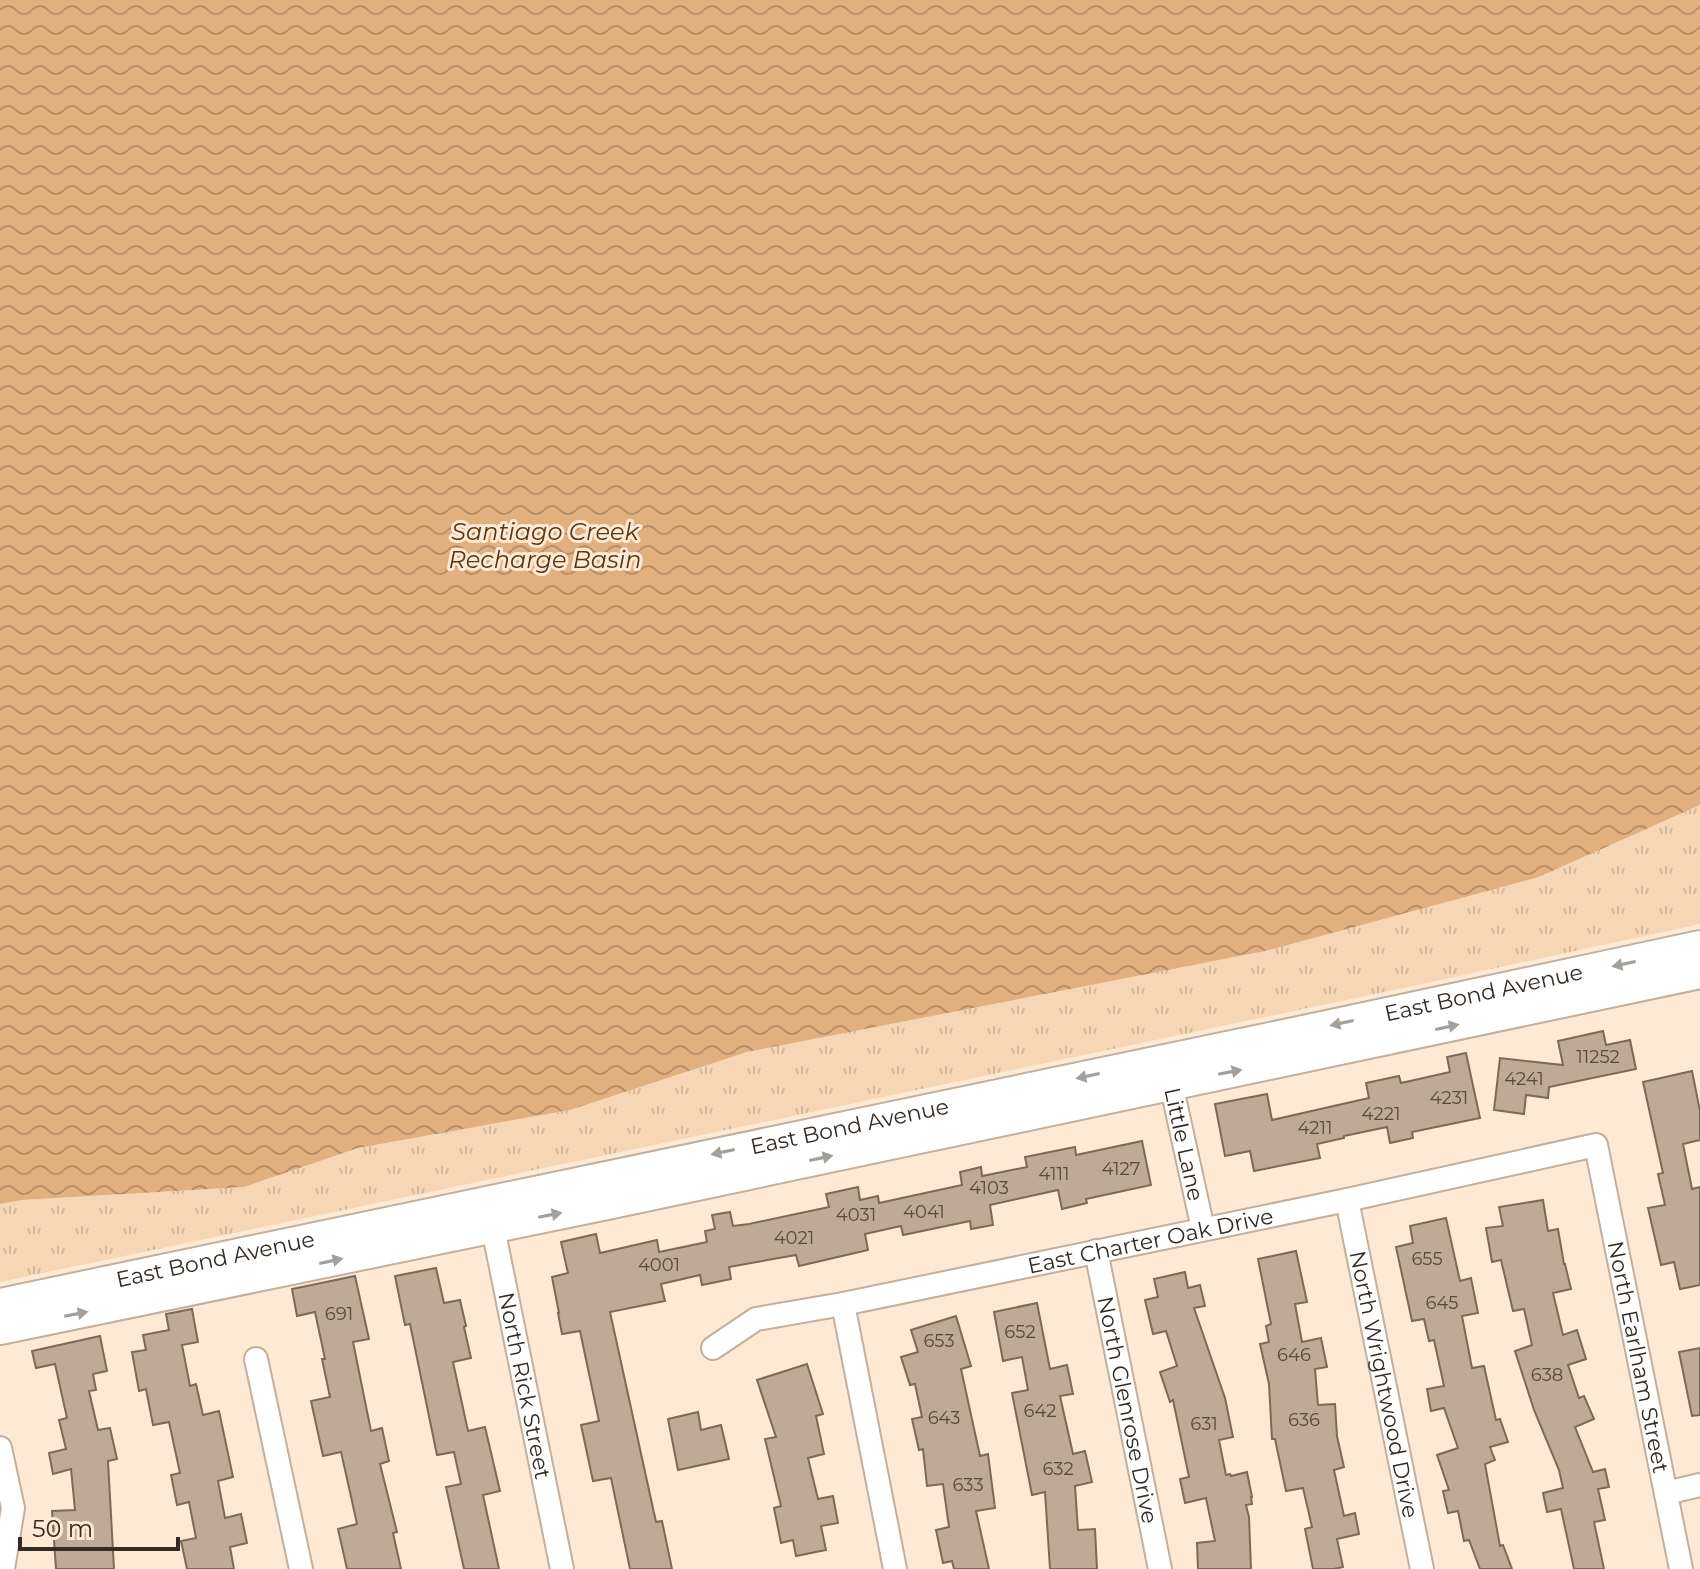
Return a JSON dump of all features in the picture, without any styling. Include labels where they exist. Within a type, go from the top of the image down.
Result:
[{"type":"street","name":"East Bond Avenue","points":[[1168,1072],[1700,946]]},
{"type":"street","name":"East Bond Avenue","points":[[0,1329],[490,1214],[1168,1072],[1700,973]]},
{"type":"street","name":"Little Lane","points":[[1168,1072],[1203,1229]]},
{"type":"street","name":"East Charter Oak Drive","points":[[713,1348],[756,1319],[843,1304],[1347,1200],[1596,1145]]},
{"type":"street","name":"North Earlham Street","points":[[1596,1145],[1681,1569]]},
{"type":"street","name":"North Wrightwood Drive","points":[[1347,1200],[1422,1569]]},
{"type":"street","name":"East Bond Avenue","points":[[0,1304],[490,1214]]},
{"type":"street","name":"North Rick Street","points":[[490,1214],[562,1569]]},
{"type":"street","name":"North Glenrose Drive","points":[[1096,1251],[1160,1569]]},
{"type":"street","points":[[843,1304],[895,1569]]},
{"type":"street","points":[[256,1359],[301,1569]]},
{"type":"street","points":[[0,1448],[13,1508],[3,1569]]},
{"type":"street","points":[[1666,1493],[1700,1485]]},
{"type":"green space","points":[[1700,805],[1700,924],[0,1282],[0,1204],[22,1200],[244,1187],[358,1148],[570,1110],[747,1052],[1539,877]]},
{"type":"water","name":"Santiago Creek Recharge Basin","points":[[0,0],[1700,0],[1700,805],[1539,877],[1265,951],[747,1052],[570,1110],[358,1148],[244,1187],[22,1200],[0,1204]]},
{"type":"building","points":[[1603,1031],[1606,1045],[1630,1040],[1636,1069],[1549,1087],[1548,1098],[1526,1095],[1524,1114],[1494,1110],[1500,1058],[1563,1065],[1558,1041]]},
{"type":"building","points":[[1466,1053],[1480,1118],[1412,1132],[1413,1138],[1390,1143],[1387,1127],[1344,1136],[1317,1144],[1320,1158],[1254,1171],[1250,1151],[1225,1156],[1215,1104],[1267,1094],[1272,1120],[1369,1098],[1366,1083],[1399,1076],[1401,1083],[1450,1072],[1447,1057]]},
{"type":"building","points":[[1692,1071],[1700,1111],[1700,1140],[1683,1144],[1692,1189],[1700,1187],[1700,1285],[1680,1289],[1674,1262],[1661,1265],[1648,1208],[1665,1205],[1658,1174],[1663,1173],[1643,1082]]},
{"type":"building","points":[[1142,1141],[1151,1185],[1086,1199],[1087,1203],[1062,1209],[1058,1190],[990,1205],[993,1225],[971,1229],[970,1221],[903,1235],[901,1226],[865,1234],[868,1250],[799,1266],[796,1255],[729,1267],[731,1279],[702,1285],[700,1275],[661,1284],[665,1301],[610,1312],[656,1522],[662,1521],[672,1569],[630,1569],[611,1478],[593,1481],[581,1425],[599,1421],[580,1331],[562,1334],[552,1277],[568,1273],[561,1242],[596,1234],[600,1253],[657,1240],[659,1252],[707,1242],[705,1231],[715,1229],[712,1215],[730,1212],[733,1226],[749,1224],[829,1207],[826,1194],[858,1187],[860,1200],[878,1196],[879,1203],[962,1185],[960,1172],[981,1167],[982,1176],[1027,1167],[1025,1157],[1075,1147],[1076,1155]]},
{"type":"building","points":[[1543,1200],[1548,1231],[1558,1229],[1571,1289],[1553,1293],[1563,1335],[1577,1330],[1586,1359],[1568,1365],[1579,1398],[1584,1396],[1594,1419],[1575,1427],[1593,1472],[1605,1469],[1609,1487],[1598,1489],[1605,1520],[1594,1522],[1604,1569],[1574,1569],[1561,1509],[1547,1512],[1543,1493],[1563,1488],[1515,1351],[1532,1345],[1524,1309],[1513,1311],[1501,1260],[1492,1262],[1486,1228],[1503,1226],[1499,1207]]},
{"type":"building","points":[[1446,1218],[1460,1281],[1471,1278],[1478,1313],[1462,1316],[1472,1368],[1484,1366],[1496,1420],[1500,1419],[1508,1442],[1490,1447],[1495,1460],[1485,1464],[1500,1546],[1503,1545],[1512,1569],[1480,1569],[1469,1540],[1464,1541],[1458,1511],[1448,1513],[1443,1491],[1449,1490],[1437,1455],[1458,1448],[1444,1408],[1431,1411],[1427,1389],[1444,1386],[1434,1340],[1429,1341],[1424,1319],[1412,1321],[1396,1247],[1413,1243],[1410,1226]]},
{"type":"building","points":[[1296,1251],[1307,1302],[1295,1304],[1302,1342],[1321,1338],[1327,1367],[1315,1369],[1318,1405],[1335,1404],[1337,1436],[1344,1467],[1334,1470],[1344,1516],[1355,1513],[1359,1534],[1337,1539],[1343,1567],[1334,1569],[1313,1569],[1305,1529],[1312,1527],[1303,1488],[1286,1491],[1275,1439],[1272,1439],[1269,1384],[1260,1344],[1269,1342],[1266,1326],[1271,1324],[1258,1259]]},
{"type":"building","points":[[436,1268],[444,1303],[460,1300],[466,1326],[471,1358],[453,1362],[468,1431],[485,1427],[500,1491],[483,1495],[499,1569],[464,1569],[446,1487],[461,1484],[454,1452],[437,1455],[410,1324],[405,1325],[395,1276]]},
{"type":"building","points":[[1185,1272],[1188,1288],[1200,1285],[1205,1306],[1194,1308],[1225,1398],[1233,1437],[1219,1440],[1226,1475],[1247,1472],[1252,1497],[1252,1504],[1246,1505],[1251,1569],[1198,1569],[1197,1543],[1215,1541],[1206,1498],[1185,1503],[1180,1479],[1189,1477],[1173,1400],[1170,1402],[1160,1372],[1177,1366],[1166,1331],[1153,1334],[1145,1300],[1158,1297],[1154,1279]]},
{"type":"building","points":[[355,1276],[369,1339],[353,1342],[371,1431],[382,1428],[389,1461],[380,1464],[397,1532],[393,1533],[401,1569],[347,1569],[338,1529],[357,1524],[341,1452],[323,1456],[311,1401],[330,1397],[322,1359],[325,1359],[315,1312],[297,1316],[292,1289]]},
{"type":"building","points":[[1037,1303],[1050,1369],[1067,1365],[1073,1394],[1060,1396],[1073,1454],[1085,1451],[1092,1482],[1075,1486],[1078,1530],[1095,1529],[1097,1569],[1050,1569],[1045,1492],[1032,1495],[1012,1393],[1028,1390],[1022,1357],[1003,1361],[994,1312]]},
{"type":"building","points":[[192,1309],[198,1342],[182,1345],[190,1386],[196,1384],[203,1415],[219,1411],[233,1477],[218,1481],[225,1518],[241,1514],[247,1543],[230,1547],[234,1569],[187,1569],[181,1541],[196,1538],[189,1502],[177,1505],[171,1475],[180,1473],[169,1422],[153,1425],[146,1389],[139,1391],[132,1352],[146,1350],[143,1335],[169,1330],[166,1314]]},
{"type":"building","points":[[956,1316],[971,1366],[961,1369],[980,1456],[988,1454],[995,1508],[976,1511],[989,1569],[954,1569],[952,1561],[943,1563],[936,1530],[949,1527],[943,1484],[927,1486],[923,1449],[919,1450],[912,1419],[922,1417],[915,1384],[910,1385],[901,1357],[918,1352],[911,1330]]},
{"type":"building","points":[[100,1336],[107,1371],[93,1374],[96,1390],[89,1391],[98,1430],[110,1428],[117,1459],[108,1461],[114,1569],[56,1569],[52,1511],[75,1510],[71,1469],[53,1474],[49,1453],[66,1449],[59,1420],[67,1418],[55,1364],[36,1368],[32,1351]]},
{"type":"building","points":[[1700,1348],[1700,1415],[1692,1416],[1679,1352]]},
{"type":"building","points":[[807,1364],[823,1414],[816,1416],[824,1454],[808,1458],[818,1499],[833,1496],[838,1523],[821,1526],[826,1550],[796,1556],[793,1540],[781,1543],[774,1508],[781,1506],[765,1439],[776,1437],[757,1380]]},
{"type":"building","points":[[698,1412],[701,1430],[721,1425],[729,1459],[678,1470],[668,1419]]}]
